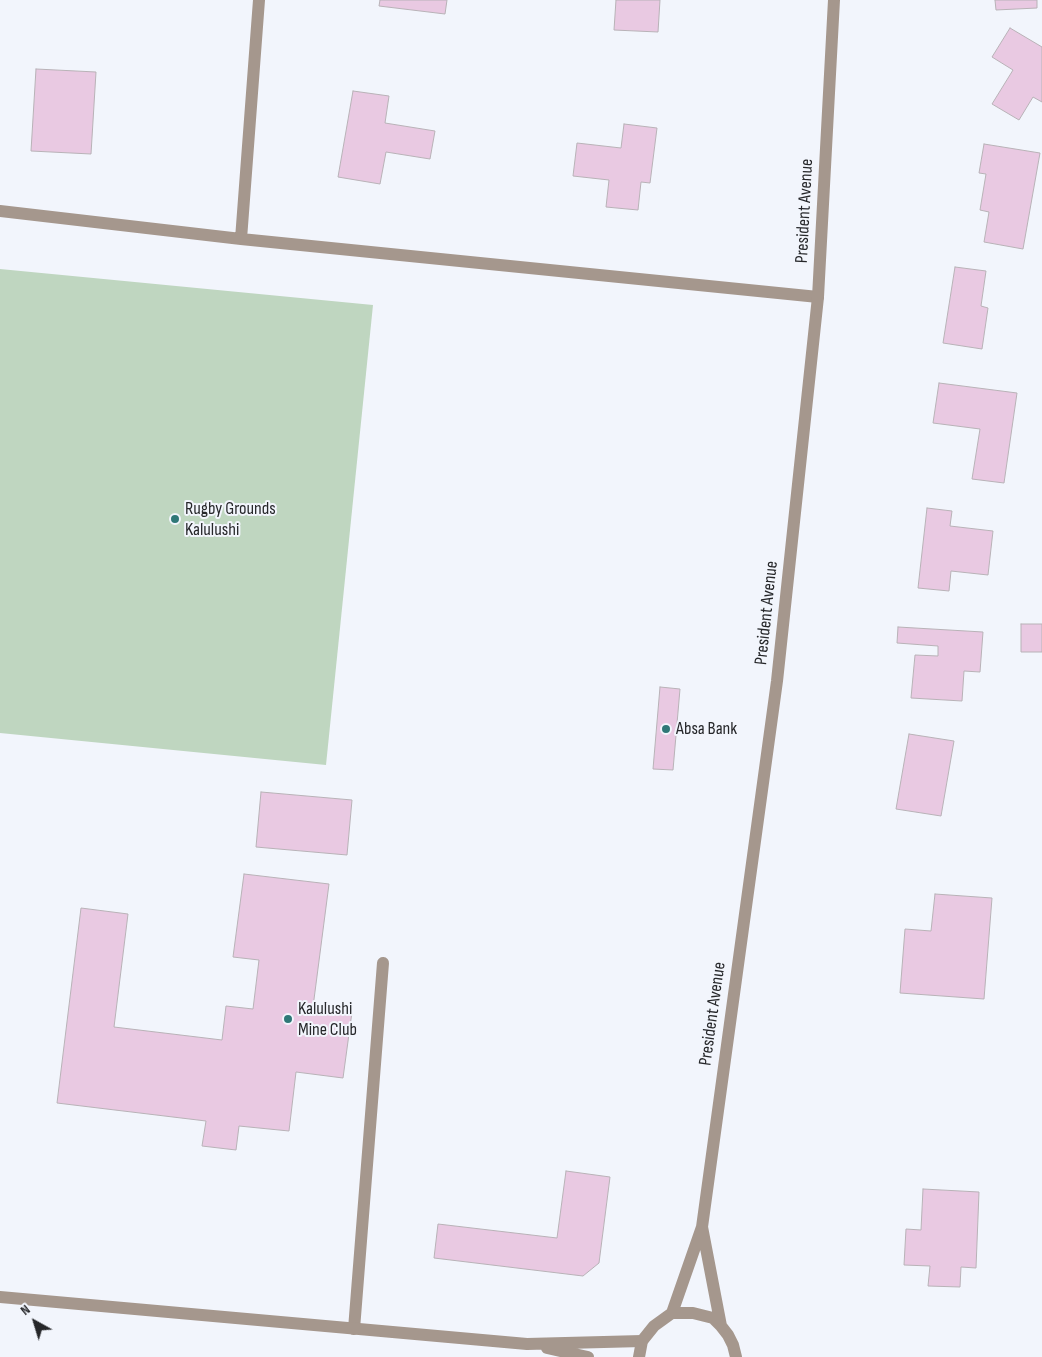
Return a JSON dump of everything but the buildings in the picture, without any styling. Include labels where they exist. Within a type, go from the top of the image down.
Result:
[{"type":"street","points":[[241,239],[259,0]]},
{"type":"street","name":"President Avenue","points":[[672,1313],[702,1227],[777,681],[818,297],[834,0]]},
{"type":"street","points":[[0,211],[241,239],[818,297]]},
{"type":"street","points":[[354,1329],[383,963]]},
{"type":"street","name":"President Avenue","points":[[702,1227],[721,1326]]},
{"type":"street","points":[[0,1297],[528,1344],[642,1341]]},
{"type":"street","points":[[639,1357],[642,1341],[654,1326],[672,1313],[693,1313],[713,1318],[731,1340],[738,1356]]},
{"type":"street","points":[[528,1344],[588,1357]]},
{"type":"green space","name":"Rugby Grounds Kalulushi","points":[[0,269],[373,305],[326,765],[0,733]]},
{"type":"place","name":"Rugby Grounds Kalulushi","points":[[175,519]]},
{"type":"place","name":"Absa Bank","points":[[666,729]]},
{"type":"place","name":"Kalulushi Mine Club","points":[[288,1019]]}]
